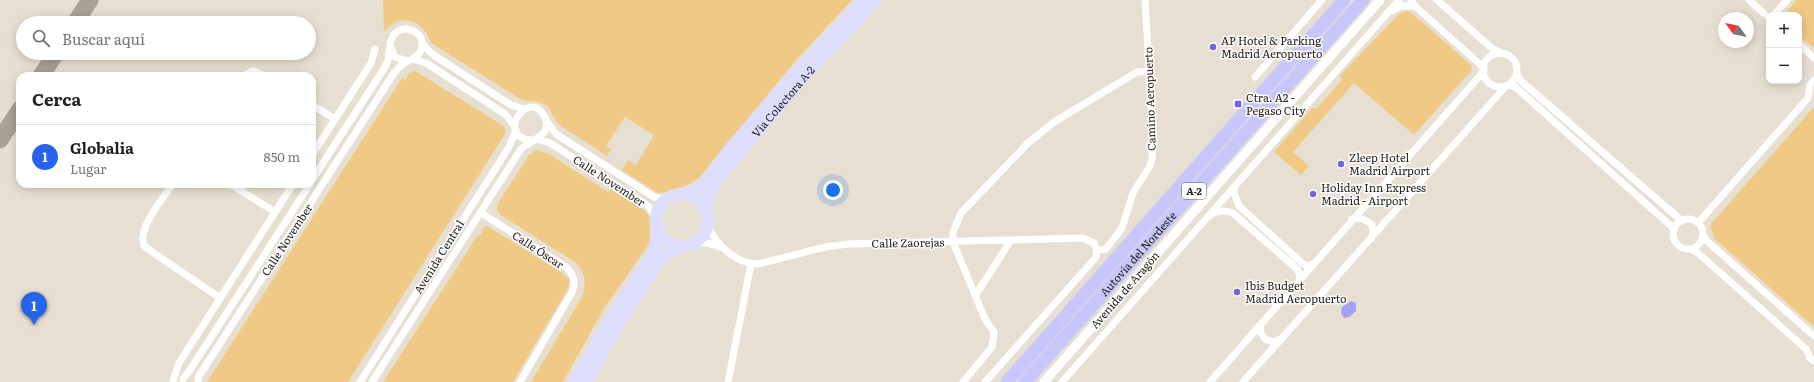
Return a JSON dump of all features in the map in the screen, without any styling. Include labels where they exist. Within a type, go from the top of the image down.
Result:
[{"type":"highway","points":[[1314,34],[1341,0]]},
{"type":"highway","name":"Autovía del Nordeste","points":[[1007,382],[1344,0]]},
{"type":"highway","name":"Autovía del Nordeste","points":[[1025,382],[1363,0]]},
{"type":"main road","name":"Vía Colectora A-2","points":[[685,194],[695,190],[705,181],[733,145],[800,68],[864,0]]},
{"type":"main road","name":"Vía Colectora A-2","points":[[707,212],[707,203],[712,187],[807,74],[876,0]]},
{"type":"main road","points":[[574,382],[611,319],[654,251],[658,211],[665,200],[671,196],[685,194],[699,200],[707,212],[707,225],[705,232],[695,242],[682,246],[664,256],[656,266],[620,322],[586,382]]},
{"type":"main road","points":[[657,223],[665,239],[682,246]]},
{"type":"street","name":"Camino Aeropuerto","points":[[1097,250],[1106,249],[1122,228],[1133,193],[1150,166],[1152,158],[1153,136],[1145,0]]},
{"type":"street","points":[[1255,77],[1322,0]]},
{"type":"street","name":"Avenida de Aragón","points":[[1044,382],[1380,0]]},
{"type":"street","points":[[1062,382],[1399,0]]},
{"type":"street","points":[[1436,0],[1493,49],[1501,54],[1510,56],[1516,64],[1517,74],[1520,80],[1682,221]]},
{"type":"street","points":[[1748,0],[1766,15]]},
{"type":"street","points":[[1776,12],[1786,0]]},
{"type":"street","points":[[1385,15],[1401,6],[1413,3],[1484,69],[1487,80],[1491,84],[1496,86],[1514,86],[1674,230]]},
{"type":"street","points":[[316,174],[385,67],[388,60],[390,46],[393,35],[402,29],[413,30],[417,33],[422,43],[432,54],[510,105],[525,109],[530,108],[539,110],[547,122],[544,132],[534,140],[520,137],[505,114],[426,63],[395,57],[390,46]]},
{"type":"street","points":[[410,60],[420,53],[422,43]]},
{"type":"street","points":[[1802,47],[1814,58]]},
{"type":"street","points":[[316,149],[372,63],[375,49]]},
{"type":"street","points":[[1210,382],[1484,69],[1490,58],[1501,54]]},
{"type":"street","name":"Calle November","points":[[198,382],[199,376],[394,74],[410,60]]},
{"type":"street","points":[[963,382],[992,347],[994,332],[985,319],[953,242],[953,232],[961,213],[1029,142],[1054,122],[1137,72],[1150,71]]},
{"type":"street","points":[[1243,382],[1517,74]]},
{"type":"street","points":[[1698,223],[1811,98],[1810,84],[1814,80]]},
{"type":"street","points":[[316,107],[335,119]]},
{"type":"street","points":[[515,128],[517,115],[525,109]]},
{"type":"street","name":"Calle November","points":[[547,122],[559,136],[654,197],[665,200]]},
{"type":"street","name":"Avenida Central","points":[[360,382],[509,147],[515,128]]},
{"type":"street","name":"Calle November","points":[[534,140],[550,143],[648,206],[657,223]]},
{"type":"street","name":"Avenida Central","points":[[372,382],[522,149],[534,140]]},
{"type":"street","points":[[1236,185],[1234,193],[1239,206],[1302,263],[1307,266],[1313,264]]},
{"type":"street","points":[[170,188],[144,228],[142,239],[145,247],[220,298]]},
{"type":"street","points":[[236,188],[275,212]]},
{"type":"street","points":[[173,382],[179,363],[290,188]]},
{"type":"street","name":"Calle November","points":[[183,379],[307,188]]},
{"type":"street","points":[[1206,219],[1216,212],[1226,210],[1233,213],[1297,268],[1300,273],[1300,279]]},
{"type":"street","name":"Calle Óscar","points":[[481,213],[566,268],[573,276],[574,287],[572,292],[520,382]]},
{"type":"street","points":[[1352,219],[1359,217],[1366,219],[1372,225],[1373,233],[1370,241]]},
{"type":"street","points":[[1814,336],[1707,241],[1703,235],[1701,226],[1698,223],[1690,219],[1678,223],[1674,230],[1674,240],[1677,244],[1681,248],[1691,249],[1698,253],[1806,350],[1810,358],[1814,361]]},
{"type":"street","points":[[707,225],[712,236],[720,247]]},
{"type":"street","points":[[1691,249],[1699,244],[1703,235]]},
{"type":"street","name":"Calle Zaorejas","points":[[751,264],[758,264],[836,245],[1082,238],[1094,243],[1097,250]]},
{"type":"street","points":[[975,296],[1010,240]]},
{"type":"street","points":[[695,242],[708,243],[720,247],[744,262],[751,264],[728,382]]},
{"type":"street","points":[[985,382],[1090,264],[1096,256],[1097,250]]},
{"type":"street","points":[[1261,324],[1260,331],[1264,339],[1274,342],[1281,338]]},
{"type":"street","points":[[173,382],[183,379],[191,382]]},
{"type":"shaded area","points":[[383,0],[852,0],[797,59],[699,178],[679,188],[658,193],[622,170],[628,160],[636,165],[654,135],[625,117],[606,146],[611,149],[607,156],[558,124],[548,107],[540,102],[522,100],[431,43],[428,35],[417,24],[404,20],[390,26],[384,32]]},
{"type":"shaded area","points":[[1796,0],[1814,0],[1814,48],[1802,38],[1802,12],[1787,12]]},
{"type":"shaded area","points":[[1409,11],[1471,65],[1472,70],[1414,135],[1354,83],[1293,152],[1309,166],[1301,175],[1274,152],[1312,108],[1316,109],[1342,80],[1340,75],[1401,12]]},
{"type":"shaded area","points":[[415,71],[504,126],[506,130],[505,134],[348,382],[207,382],[402,78],[405,80],[408,76],[407,74]]},
{"type":"shaded area","points":[[1814,107],[1814,327],[1714,238],[1710,225]]},
{"type":"shaded area","points":[[537,150],[549,154],[608,192],[610,189],[644,210],[649,216],[651,241],[603,310],[563,382],[531,382],[582,297],[585,283],[583,275],[576,263],[501,215],[497,210],[497,205],[529,155]]},
{"type":"shaded area","points":[[487,226],[561,272],[569,279],[569,286],[566,292],[513,382],[383,382],[478,235],[480,236],[483,232],[481,230],[482,228]]},
{"type":"shaded area","points":[[1351,301],[1356,303],[1356,311],[1349,317],[1344,318],[1341,313],[1342,307]]},
{"type":"taxiway","points":[[80,16],[90,0]]},
{"type":"taxiway","points":[[44,72],[51,60]]},
{"type":"taxiway","points":[[0,140],[16,115]]},
{"type":"place","name":"AP Hotel & Parking Madrid Aeropuerto","points":[[1213,47]]},
{"type":"place","name":"Ctra. A2 - Pegaso City","points":[[1238,104]]},
{"type":"place","name":"Zleep Hotel Madrid Airport","points":[[1341,164]]},
{"type":"place","name":"Holiday Inn Express Madrid - Airport","points":[[1313,194]]},
{"type":"place","name":"Ibis Budget Madrid Aeropuerto","points":[[1237,292]]},
{"type":"place","name":"Globalia","points":[[34,325]]}]
